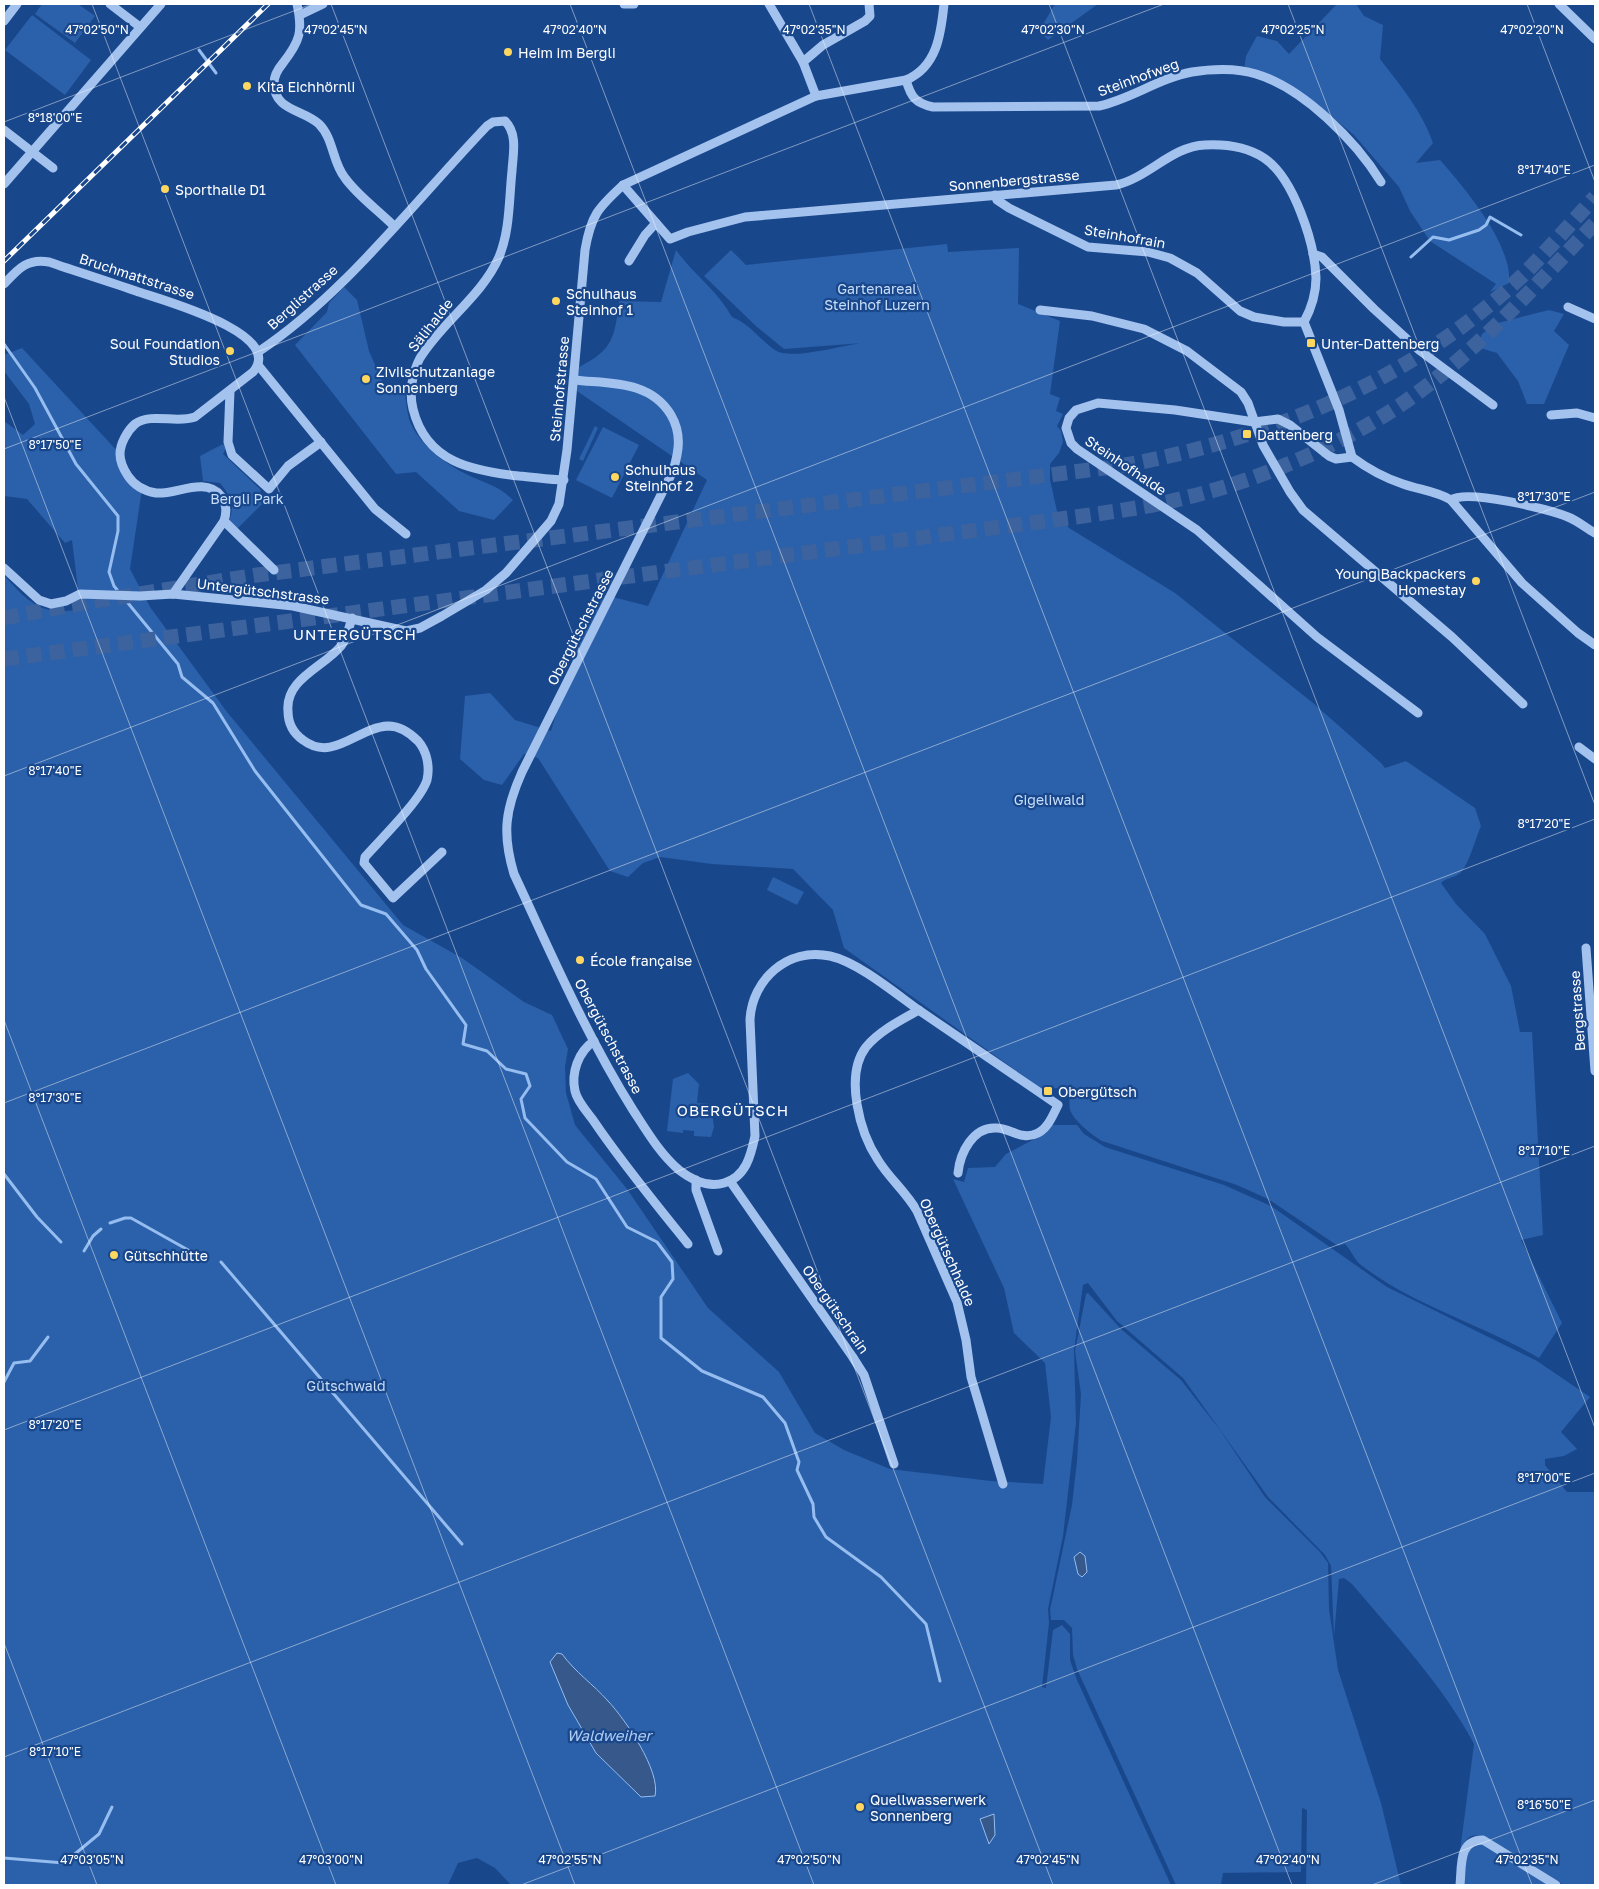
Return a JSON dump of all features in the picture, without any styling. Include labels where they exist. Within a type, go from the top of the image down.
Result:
[{"type":"street","points":[[4,21],[16,4]]},
{"type":"street","points":[[110,4],[140,27]]},
{"type":"street","points":[[4,184],[161,4]]},
{"type":"street","points":[[323,4],[298,8],[298,40],[276,73],[274,83],[276,94],[288,109],[308,116],[328,134],[338,168],[345,178],[394,226]]},
{"type":"street","points":[[624,4],[634,4]]},
{"type":"street","points":[[770,4],[803,62],[816,96]]},
{"type":"street","points":[[803,62],[823,45],[865,21],[870,16],[869,4]]},
{"type":"street","name":"Steinhofstrasse","points":[[352,618],[398,630],[420,628],[486,590],[517,562],[546,528],[559,504],[564,480],[588,232],[593,218],[601,205],[623,185],[816,96],[906,80],[924,69],[936,48],[940,37],[944,4]]},
{"type":"street","points":[[1559,4],[1595,40]]},
{"type":"street","name":"Steinhofweg","points":[[906,80],[910,96],[919,104],[933,107],[1099,106],[1115,103],[1151,85],[1191,72],[1224,70],[1256,74],[1294,94],[1344,132],[1367,158],[1381,182]]},
{"type":"street","name":"Berglistrasse","points":[[258,352],[291,330],[394,226],[487,126],[493,122],[505,121]]},
{"type":"street","name":"Sälihalde","points":[[505,121],[513,133],[514,148],[506,228],[499,257],[489,275],[430,345],[416,367],[410,394],[415,419],[422,433],[441,454],[461,466],[498,473],[564,480]]},
{"type":"street","points":[[4,130],[54,168]]},
{"type":"street","name":"Sonnenbergstrasse","points":[[623,185],[670,239],[745,217],[1116,186],[1138,178],[1181,151],[1203,145],[1230,146],[1251,152],[1265,159],[1278,172],[1294,200],[1313,254],[1316,280],[1312,302],[1304,322]]},
{"type":"street","name":"Steinhofrain","points":[[995,195],[997,200],[1009,208],[1088,247],[1148,252],[1170,258],[1197,273],[1240,311],[1254,317],[1304,322]]},
{"type":"street","points":[[629,261],[656,223]]},
{"type":"street","points":[[1313,254],[1322,257],[1374,309],[1419,350],[1493,405]]},
{"type":"street","name":"Bruchmattstrasse","points":[[4,284],[26,263],[38,260],[49,262],[210,316],[250,341],[258,352]]},
{"type":"street","points":[[1568,307],[1595,319]]},
{"type":"street","points":[[1040,310],[1092,316],[1144,329],[1187,351],[1241,392],[1248,403],[1263,445],[1290,492],[1303,510],[1452,637],[1523,704]]},
{"type":"street","points":[[1304,322],[1315,355],[1339,410],[1352,458]]},
{"type":"street","points":[[4,568],[39,600],[51,604],[78,596],[173,594],[224,521],[226,507],[223,498],[212,488],[203,486],[169,493],[155,493],[142,489],[132,482],[124,469],[120,454],[124,438],[135,425],[155,419],[186,420],[195,417],[253,372],[258,364],[258,352]]},
{"type":"street","points":[[258,364],[375,509],[406,534]]},
{"type":"street","name":"Obergütschstrasse","points":[[574,380],[629,386],[652,394],[665,405],[676,424],[679,438],[679,453],[673,471],[612,596],[512,794],[506,818],[506,840],[514,874],[594,1041],[644,1127],[673,1164],[696,1180],[714,1185],[730,1181]]},
{"type":"street","points":[[230,391],[228,442],[232,455],[269,489],[288,466],[321,442]]},
{"type":"street","name":"Steinhofhalde","points":[[1254,422],[1175,410],[1098,403],[1076,410],[1069,418],[1066,428],[1071,443],[1077,449],[1197,530],[1317,637],[1418,713]]},
{"type":"street","points":[[1551,415],[1576,413],[1595,418]]},
{"type":"street","points":[[1254,422],[1278,419],[1329,456],[1336,459],[1352,458],[1372,471],[1403,484],[1441,494],[1451,500],[1522,583],[1595,645]]},
{"type":"street","points":[[1451,500],[1457,496],[1472,496],[1549,510],[1570,518],[1595,533]]},
{"type":"street","points":[[224,521],[274,570]]},
{"type":"street","name":"Untergütschstrasse","points":[[173,594],[293,606],[352,618]]},
{"type":"street","points":[[352,618],[341,647],[301,680],[292,691],[287,709],[292,728],[305,742],[325,748],[339,746],[377,728],[388,726],[401,728],[408,732],[418,742],[425,754],[428,770],[426,781],[417,797],[365,857],[364,863],[393,898],[442,852]]},
{"type":"street","points":[[1579,747],[1595,759]]},
{"type":"street","name":"Bergstrasse","points":[[1586,948],[1595,1071]]},
{"type":"street","points":[[730,1181],[744,1170],[752,1153],[755,1136],[751,1006],[756,990],[772,970],[798,957],[815,955],[830,956],[879,981],[1058,1105],[1047,1125],[1037,1134],[1021,1136],[997,1128],[978,1133],[962,1154],[958,1173]]},
{"type":"street","name":"Obergütschhalde","points":[[919,1010],[892,1025],[866,1048],[859,1063],[856,1084],[858,1110],[869,1145],[879,1161],[909,1197],[917,1211],[957,1302],[966,1340],[971,1377],[1003,1484]]},
{"type":"street","points":[[594,1041],[585,1047],[577,1063],[574,1079],[575,1093],[615,1153],[688,1244]]},
{"type":"street","points":[[696,1180],[696,1190],[718,1251]]},
{"type":"street","name":"Obergütschrain","points":[[730,1181],[864,1375],[894,1464]]},
{"type":"street","points":[[1460,1885],[1463,1854],[1468,1844],[1473,1840],[1483,1840],[1556,1885]]},
{"type":"green space","points":[[42,4],[78,4],[95,16],[75,43],[35,14]]},
{"type":"green space","points":[[1055,4],[1098,4],[1048,40],[1039,31]]},
{"type":"green space","points":[[1337,4],[1356,4],[1364,16],[1383,25],[1380,59],[1417,109],[1433,143],[1416,163],[1440,160],[1461,185],[1485,217],[1495,235],[1508,268],[1509,283],[1490,292],[1496,284],[1430,241],[1410,211],[1399,187],[1354,135],[1326,112],[1244,70],[1246,56],[1257,36],[1277,41],[1289,54]]},
{"type":"green space","points":[[32,15],[91,60],[65,95],[5,50]]},
{"type":"green space","name":"Gigeliwald","points":[[947,244],[948,252],[1019,248],[1018,304],[1060,321],[1050,394],[1060,398],[1056,411],[1063,414],[1057,426],[1061,431],[1063,442],[1059,453],[1050,464],[1050,480],[1057,511],[1069,528],[1175,593],[1313,703],[1385,768],[1406,761],[1475,808],[1481,826],[1469,859],[1459,874],[1441,883],[1456,904],[1485,934],[1511,986],[1520,1032],[1532,1032],[1543,1235],[1521,1240],[1562,1323],[1539,1358],[1403,1292],[1361,1265],[1345,1244],[1338,1246],[1268,1199],[1237,1185],[1102,1141],[1075,1119],[1070,1108],[1069,1094],[1057,1088],[1044,1089],[1039,1087],[844,948],[833,910],[793,869],[712,864],[660,857],[643,863],[628,877],[610,871],[538,758],[524,754],[502,785],[484,780],[460,759],[465,696],[490,693],[515,720],[551,731],[593,592],[648,606],[707,480],[574,389],[579,367],[599,355],[610,341],[614,333],[619,301],[661,302],[676,250],[720,299],[732,317],[744,324],[769,346],[783,353],[793,354],[817,351],[863,343],[784,349],[757,327],[704,276],[731,250],[746,265]]},
{"type":"green space","points":[[344,287],[357,300],[369,351],[387,392],[405,393],[409,419],[426,446],[452,466],[498,488],[513,500],[494,520],[459,511],[416,472],[396,474],[295,345],[327,312],[329,303]]},
{"type":"green space","points":[[1549,310],[1564,314],[1554,331],[1569,345],[1544,404],[1527,404],[1518,381],[1497,353],[1477,347],[1482,334],[1498,323]]},
{"type":"green space","name":"Gütschwald","points":[[22,348],[120,454],[124,469],[142,489],[130,569],[150,607],[227,712],[403,925],[462,958],[524,1002],[552,1015],[568,1049],[565,1067],[566,1093],[575,1125],[627,1189],[708,1308],[779,1372],[815,1433],[844,1450],[890,1469],[991,1481],[1043,1484],[1051,1417],[1045,1363],[1014,1333],[1004,1288],[953,1179],[964,1182],[968,1168],[995,1167],[1006,1154],[1042,1135],[1051,1125],[1077,1125],[1084,1134],[1105,1147],[1224,1185],[1271,1206],[1387,1287],[1537,1361],[1590,1397],[1561,1432],[1577,1449],[1564,1456],[1545,1459],[1545,1465],[1567,1492],[1595,1492],[1595,1885],[1564,1885],[1482,1836],[1471,1836],[1465,1842],[1459,1859],[1474,1744],[1462,1722],[1418,1661],[1352,1584],[1344,1578],[1339,1579],[1334,1636],[1331,1566],[1325,1555],[1268,1497],[1183,1378],[1117,1321],[1088,1283],[1083,1285],[1074,1350],[1076,1423],[1063,1536],[1048,1609],[1049,1623],[1042,1687],[1046,1688],[1053,1630],[1062,1625],[1070,1634],[1070,1660],[1077,1680],[1171,1885],[511,1885],[495,1868],[477,1858],[458,1863],[448,1885],[4,1885],[4,575],[30,601],[48,610],[70,611],[84,608],[84,598],[78,589],[72,540],[65,543],[27,499],[4,496],[4,421],[23,435],[35,424],[29,404],[4,371],[4,355]],"holes":[[[562,1654],[615,1709],[648,1761],[641,1797],[596,1753],[568,1705],[550,1662]]]},
{"type":"green space","points":[[595,426],[598,428],[583,461],[579,459]]},
{"type":"green space","points":[[603,427],[639,445],[612,498],[576,480]]},
{"type":"green space","name":"Bergli Park","points":[[223,444],[226,448],[223,454],[260,489],[264,502],[237,529],[229,521],[232,506],[224,488],[220,483],[203,481],[200,456]]},
{"type":"green space","points":[[773,877],[804,892],[797,905],[767,890]]},
{"type":"green space","points":[[688,1073],[699,1084],[697,1103],[711,1104],[714,1127],[711,1137],[694,1136],[694,1131],[683,1130],[683,1133],[667,1131],[673,1079]]},
{"type":"green space","points":[[1088,1293],[1121,1329],[1181,1380],[1220,1430],[1265,1497],[1320,1552],[1328,1563],[1329,1609],[1338,1670],[1381,1803],[1401,1885],[1306,1885],[1307,1810],[1302,1808],[1301,1872],[1223,1873],[1221,1885],[1176,1885],[1077,1669],[1073,1655],[1072,1628],[1064,1620],[1051,1620],[1050,1610],[1072,1505],[1077,1461],[1081,1394],[1075,1351],[1086,1294]]},
{"type":"green space","points":[[1478,1842],[1552,1885],[1461,1885],[1465,1854]]},
{"type":"water","points":[[1080,1552],[1085,1556],[1087,1572],[1082,1577],[1078,1574],[1074,1557]]},
{"type":"water","name":"Waldweiher","points":[[557,1653],[562,1654],[602,1695],[632,1732],[653,1773],[655,1796],[641,1797],[596,1753],[568,1705],[550,1662]]},
{"type":"water","points":[[994,1814],[995,1835],[989,1844],[980,1819]]},
{"type":"waterway","points":[[199,50],[216,73]]},
{"type":"waterway","points":[[1411,257],[1433,237],[1449,240],[1479,230],[1486,225],[1490,217],[1521,235]]},
{"type":"waterway","points":[[4,344],[35,388],[76,464],[118,516],[118,531],[109,572],[114,586],[119,592]]},
{"type":"waterway","points":[[123,597],[178,664],[182,677],[213,703],[255,771],[361,905],[386,914],[417,950],[426,969],[466,1025],[463,1044],[487,1051],[506,1069],[526,1074],[530,1086],[521,1099],[525,1118],[567,1162],[596,1179],[627,1227],[657,1242],[672,1262],[673,1279],[661,1297],[661,1338],[702,1371],[763,1397],[785,1423],[799,1462],[797,1470],[813,1504],[814,1517],[826,1537],[881,1577],[926,1624],[940,1681]]},
{"type":"waterway","points":[[4,1174],[37,1217],[61,1242]]},
{"type":"waterway","points":[[110,1223],[131,1218],[206,1260]]},
{"type":"waterway","points":[[84,1251],[93,1236],[101,1229]]},
{"type":"waterway","points":[[221,1262],[462,1544]]},
{"type":"waterway","points":[[4,1382],[14,1363],[30,1361],[48,1337]]},
{"type":"waterway","points":[[4,1858],[64,1863],[99,1834],[112,1807]]},
{"type":"tunnel","points":[[4,618],[89,602],[257,575],[1120,466],[1231,440],[1284,422],[1336,400],[1386,375],[1434,346],[1480,313],[1523,275],[1595,197]]},
{"type":"tunnel","points":[[4,659],[1083,516],[1132,509],[1209,492],[1266,473],[1321,450],[1374,422],[1399,406],[1452,365],[1502,320],[1595,223]]},
{"type":"railway","points":[[4,261],[268,4]]},
{"type":"place","name":"Heim im Bergli","points":[[508,52]]},
{"type":"place","name":"Kita Eichhörnli","points":[[247,86]]},
{"type":"place","name":"Sporthalle D1","points":[[165,189]]},
{"type":"place","name":"Schulhaus Steinhof 1","points":[[556,301]]},
{"type":"place","name":"Unter-Dattenberg","points":[[1311,343]]},
{"type":"place","name":"Soul Foundation Studios","points":[[230,351]]},
{"type":"place","name":"Zivilschutzanlage Sonnenberg","points":[[366,379]]},
{"type":"place","name":"Dattenberg","points":[[1247,434]]},
{"type":"place","name":"Schulhaus Steinhof 2","points":[[615,477]]},
{"type":"place","name":"Young Backpackers Homestay","points":[[1476,581]]},
{"type":"place","name":"École française","points":[[580,960]]},
{"type":"place","name":"Obergütsch","points":[[1048,1091]]},
{"type":"place","name":"Gütschhütte","points":[[114,1255]]},
{"type":"place","name":"Quellwasserwerk Sonnenberg","points":[[860,1807]]},
{"type":"district","name":"UNTERGÜTSCH","points":[[355,634]]},
{"type":"district","name":"OBERGÜTSCH","points":[[733,1110]]},
{"type":"park label","name":"Gartenareal Steinhof Luzern","points":[[877,296]]}]
